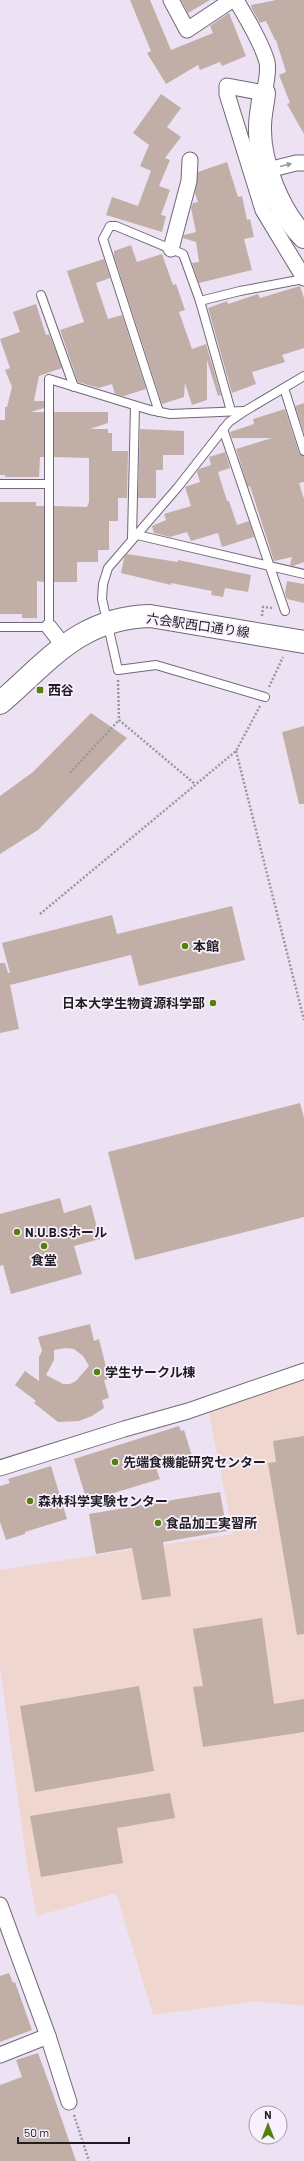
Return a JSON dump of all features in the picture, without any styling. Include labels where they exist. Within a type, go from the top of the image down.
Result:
[{"type":"street","points":[[171,0],[187,30],[232,0]]},
{"type":"street","points":[[236,0],[267,62],[268,74],[260,126],[261,148],[273,187],[284,210],[297,229],[304,236]]},
{"type":"street","points":[[264,93],[227,86],[227,94],[263,210],[304,279]]},
{"type":"street","points":[[171,249],[189,181],[190,160]]},
{"type":"street","points":[[268,170],[296,163],[304,163]]},
{"type":"street","name":"六会駅西口通り線","points":[[0,703],[64,646],[90,629],[129,617],[150,616],[304,642]]},
{"type":"street","points":[[49,627],[64,646]]},
{"type":"street","points":[[0,1468],[124,1428],[188,1411],[304,1371]]},
{"type":"street","points":[[0,1905],[48,2036],[69,2102]]},
{"type":"street","points":[[0,2055],[48,2036]]},
{"type":"lane","points":[[160,412],[103,239],[110,226],[116,226],[183,254],[200,301],[232,411]]},
{"type":"lane","points":[[200,301],[240,291],[304,279]]},
{"type":"lane","points":[[41,295],[74,387]]},
{"type":"lane","points":[[265,697],[156,665],[118,670],[109,622],[102,599],[104,575],[134,537],[178,488],[229,422],[304,376]]},
{"type":"lane","points":[[0,627],[49,627],[49,380],[160,412],[189,414],[245,411]]},
{"type":"lane","points":[[284,388],[304,451]]},
{"type":"lane","points":[[134,537],[135,406]]},
{"type":"lane","points":[[223,429],[285,610]]},
{"type":"lane","points":[[0,484],[49,484]]},
{"type":"lane","points":[[134,537],[304,574]]},
{"type":"path","points":[[262,617],[263,607],[285,610]]},
{"type":"path","points":[[40,914],[236,751],[265,697],[283,656]]},
{"type":"path","points":[[70,773],[119,720],[118,670]]},
{"type":"path","points":[[119,720],[195,784]]},
{"type":"path","points":[[236,751],[304,1020]]},
{"type":"path","points":[[69,2102],[88,2161]]},
{"type":"shaded area","points":[[304,1375],[304,2006],[256,2001],[153,2015],[116,1893],[37,1916],[28,1872],[0,1667],[0,1570],[233,1534],[208,1409]]},
{"type":"building","points":[[130,0],[150,0],[171,50],[213,33],[210,26],[229,13],[246,56],[222,66],[220,62],[200,70],[198,65],[166,84],[147,53],[151,51]]},
{"type":"building","points":[[181,0],[210,0],[188,13]]},
{"type":"building","points":[[276,0],[304,0],[304,134],[287,104],[290,103],[279,75],[286,72],[276,40],[266,21],[260,23],[251,5]]},
{"type":"building","points":[[161,94],[181,108],[167,127],[181,137],[165,158],[170,160],[159,186],[170,190],[161,215],[166,216],[162,232],[106,215],[112,197],[138,206],[151,171],[140,166],[149,145],[133,133]]},
{"type":"building","points":[[227,162],[238,197],[242,196],[247,220],[250,219],[254,237],[244,239],[252,270],[199,283],[192,263],[199,262],[196,242],[183,238],[184,235],[196,232],[191,208],[193,203],[198,202],[195,193],[198,172]]},
{"type":"building","points":[[131,245],[137,262],[162,254],[173,285],[176,284],[185,310],[179,312],[192,349],[206,344],[221,395],[218,396],[207,360],[207,400],[192,405],[185,383],[184,397],[162,404],[114,256],[114,251]]},
{"type":"building","points":[[104,259],[110,278],[96,283],[108,319],[122,315],[146,389],[124,396],[115,394],[112,384],[99,388],[78,382],[60,330],[84,322],[67,271]]},
{"type":"building","points":[[300,286],[304,298],[304,348],[282,355],[285,362],[252,372],[256,384],[232,393],[208,308],[227,301],[228,304],[258,294],[260,298]]},
{"type":"building","points":[[36,304],[46,335],[49,334],[62,368],[39,376],[34,401],[44,401],[44,408],[31,412],[44,412],[44,457],[40,457],[39,477],[5,477],[5,475],[0,475],[0,420],[5,420],[5,407],[7,407],[12,387],[5,370],[10,368],[0,339],[20,332],[13,312]]},
{"type":"building","points":[[304,403],[304,433],[295,406]]},
{"type":"building","points":[[285,409],[299,453],[304,456],[304,482],[299,483],[304,499],[304,562],[293,566],[290,565],[292,557],[274,561],[250,486],[248,487],[236,449],[272,438],[232,438],[230,432],[254,424],[253,419]]},
{"type":"building","points":[[54,412],[108,412],[108,423],[90,429],[108,429],[108,433],[112,433],[112,451],[128,451],[127,498],[118,498],[118,521],[109,521],[109,550],[98,550],[98,562],[77,562],[77,582],[54,582],[54,506],[87,507],[89,502],[89,458],[54,457]]},
{"type":"building","points":[[140,429],[184,431],[184,455],[163,455],[163,470],[156,470],[156,498],[138,498]]},
{"type":"building","points":[[225,452],[230,468],[218,472],[227,501],[229,501],[237,525],[249,521],[254,537],[222,547],[218,533],[191,541],[187,532],[170,537],[154,533],[152,526],[166,520],[164,514],[191,506],[185,487],[200,482],[197,472],[199,469],[211,465],[209,457]]},
{"type":"building","points":[[0,502],[36,502],[36,506],[44,506],[44,582],[37,581],[37,618],[22,618],[22,614],[0,614]]},
{"type":"building","points":[[127,554],[178,562],[178,560],[251,575],[248,592],[225,588],[223,597],[211,595],[212,591],[171,583],[171,585],[121,573],[124,558]]},
{"type":"building","points":[[287,581],[304,584],[304,603],[287,599],[285,593]]},
{"type":"building","points":[[91,713],[127,738],[38,830],[0,854],[0,796],[33,772]]},
{"type":"building","points":[[304,726],[304,804],[299,804],[282,732]]},
{"type":"building","points":[[232,906],[245,960],[139,986],[131,955],[10,985],[19,1029],[0,1033],[0,963],[5,963],[8,973],[10,973],[2,943],[112,915],[117,934]]},
{"type":"building","points":[[300,1103],[304,1118],[304,1217],[135,1260],[108,1152]]},
{"type":"building","points":[[60,1198],[64,1213],[91,1205],[100,1239],[74,1246],[82,1274],[11,1294],[3,1265],[0,1266],[0,1214]]},
{"type":"building","name":"学生サークル棟","points":[[90,1324],[94,1341],[99,1339],[109,1379],[104,1380],[109,1398],[102,1400],[104,1408],[92,1416],[79,1421],[58,1422],[34,1403],[36,1401],[15,1385],[25,1371],[39,1381],[39,1357],[42,1351],[38,1337]],"holes":[[[66,1348],[74,1349],[83,1356],[89,1366],[76,1381],[70,1384],[63,1384],[46,1375],[54,1360],[54,1350]]]},
{"type":"building","name":"先端食機能研究センター","points":[[179,1426],[181,1431],[184,1430],[192,1456],[156,1468],[160,1479],[87,1501],[74,1459]]},
{"type":"building","points":[[304,1436],[304,1634],[297,1635],[268,1463],[276,1462],[273,1441]]},
{"type":"building","name":"森林科学実験センター","points":[[51,1466],[67,1519],[25,1532],[25,1534],[6,1540],[0,1522],[0,1486],[10,1483],[8,1479]]},
{"type":"building","name":"食品加工実習所","points":[[220,1492],[227,1531],[163,1542],[171,1596],[142,1600],[132,1548],[96,1554],[89,1514]]},
{"type":"building","points":[[262,1618],[274,1704],[304,1699],[304,1732],[203,1747],[193,1687],[203,1686],[193,1629]]},
{"type":"building","points":[[139,1686],[154,1771],[35,1792],[20,1706]]},
{"type":"building","points":[[170,1793],[175,1818],[117,1828],[123,1863],[41,1877],[30,1816]]},
{"type":"building","points":[[9,1973],[13,1983],[15,1982],[32,2030],[0,2042],[0,1976]]},
{"type":"building","points":[[38,2053],[76,2161],[0,2161],[0,2085],[22,2077],[16,2060]]},
{"type":"place","name":"西谷","points":[[40,690]]},
{"type":"place","name":"本館","points":[[185,946]]},
{"type":"place","name":"日本大学生物資源科学部","points":[[213,1003]]},
{"type":"place","name":"N.U.B.Sホール","points":[[17,1232]]},
{"type":"place","name":"食堂","points":[[44,1246]]},
{"type":"place","name":"学生サークル棟","points":[[97,1372]]},
{"type":"place","name":"先端食機能研究センター","points":[[115,1462]]},
{"type":"place","name":"森林科学実験センター","points":[[30,1501]]},
{"type":"place","name":"食品加工実習所","points":[[158,1523]]}]
